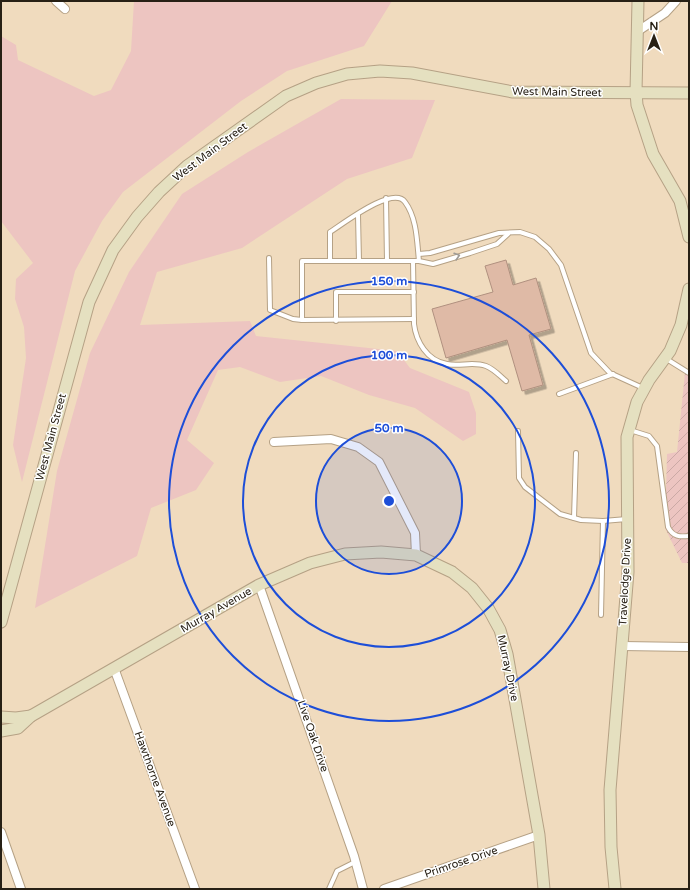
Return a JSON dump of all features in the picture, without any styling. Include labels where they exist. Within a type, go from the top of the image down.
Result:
[{"type":"street","points":[[56,1],[65,9]]},
{"type":"street","points":[[638,1],[637,105],[653,154],[680,201],[689,237]]},
{"type":"street","points":[[638,31],[665,13],[676,1]]},
{"type":"street","name":"West Main Street","points":[[1,622],[89,302],[113,250],[137,217],[159,192],[188,166],[286,96],[316,83],[347,74],[380,71],[407,72],[513,92],[689,93]]},
{"type":"street","name":"Travelodge Drive","points":[[615,889],[611,847],[610,790],[628,572],[627,437],[637,402],[665,358],[681,325],[689,289]]},
{"type":"street","points":[[274,442],[331,439],[358,447],[379,462],[415,533],[416,555]]},
{"type":"street","name":"Murray Avenue","points":[[1,730],[18,728],[31,716],[259,585],[310,563],[345,554],[381,552],[416,555]]},
{"type":"street","name":"Murray Drive","points":[[416,555],[440,565],[462,579],[484,603],[500,630],[507,654],[539,835],[544,889]]},
{"type":"street","name":"Live Oak Drive","points":[[259,585],[356,862],[363,889]]},
{"type":"street","points":[[622,646],[689,647]]},
{"type":"street","name":"Hawthorne Avenue","points":[[114,668],[195,889]]},
{"type":"street","name":"Murray Avenue","points":[[1,717],[16,718],[31,716]]},
{"type":"street","points":[[1,832],[21,889]]},
{"type":"street","name":"Primrose Drive","points":[[384,889],[539,835]]},
{"type":"lane","points":[[386,198],[387,261]]},
{"type":"lane","points":[[330,261],[330,232],[386,198],[402,199],[406,202],[415,225],[419,261]]},
{"type":"lane","points":[[358,215],[359,261]]},
{"type":"lane","points":[[419,254],[430,253],[498,233],[508,234],[520,232],[535,237],[555,256],[561,265],[587,346],[591,352],[613,374],[644,389]]},
{"type":"lane","points":[[302,320],[302,260],[419,261],[433,264],[497,244],[508,234]]},
{"type":"lane","points":[[269,258],[270,310],[293,319],[302,320],[336,321],[414,319]]},
{"type":"lane","points":[[413,261],[415,333],[419,343],[430,356],[446,364],[465,363],[487,366],[506,381]]},
{"type":"lane","points":[[336,321],[336,292],[414,292]]},
{"type":"lane","points":[[665,358],[689,373]]},
{"type":"lane","points":[[559,394],[613,374]]},
{"type":"lane","points":[[629,430],[649,436],[657,446],[668,528],[670,532],[677,537],[689,536]]},
{"type":"lane","points":[[518,431],[519,478],[525,487],[560,514],[574,518],[603,521],[628,519]]},
{"type":"lane","points":[[574,518],[576,453]]},
{"type":"lane","points":[[601,615],[603,521]]},
{"type":"lane","points":[[329,889],[337,871],[356,862]]},
{"type":"shaded area","points":[[134,1],[392,1],[364,46],[287,71],[241,101],[123,192],[102,221],[75,271],[22,482],[13,445],[26,358],[24,327],[15,299],[16,279],[33,263],[1,221],[1,36],[16,45],[18,60],[94,96],[111,90],[131,51]]},
{"type":"shaded area","points":[[341,99],[435,100],[412,158],[347,179],[242,248],[157,272],[140,325],[250,321],[256,336],[397,351],[410,368],[469,392],[476,413],[476,434],[463,441],[415,408],[369,395],[321,376],[280,382],[240,367],[218,370],[187,440],[214,463],[196,490],[151,508],[137,556],[35,608],[57,471],[90,353],[129,272],[182,194],[248,152]]},
{"type":"shaded area","points":[[685,373],[689,373],[689,563],[682,563],[665,528],[667,454],[677,452]]},
{"type":"building","points":[[506,260],[513,285],[536,278],[551,329],[529,335],[543,385],[522,391],[507,340],[446,358],[432,309],[493,292],[485,266]]}]
